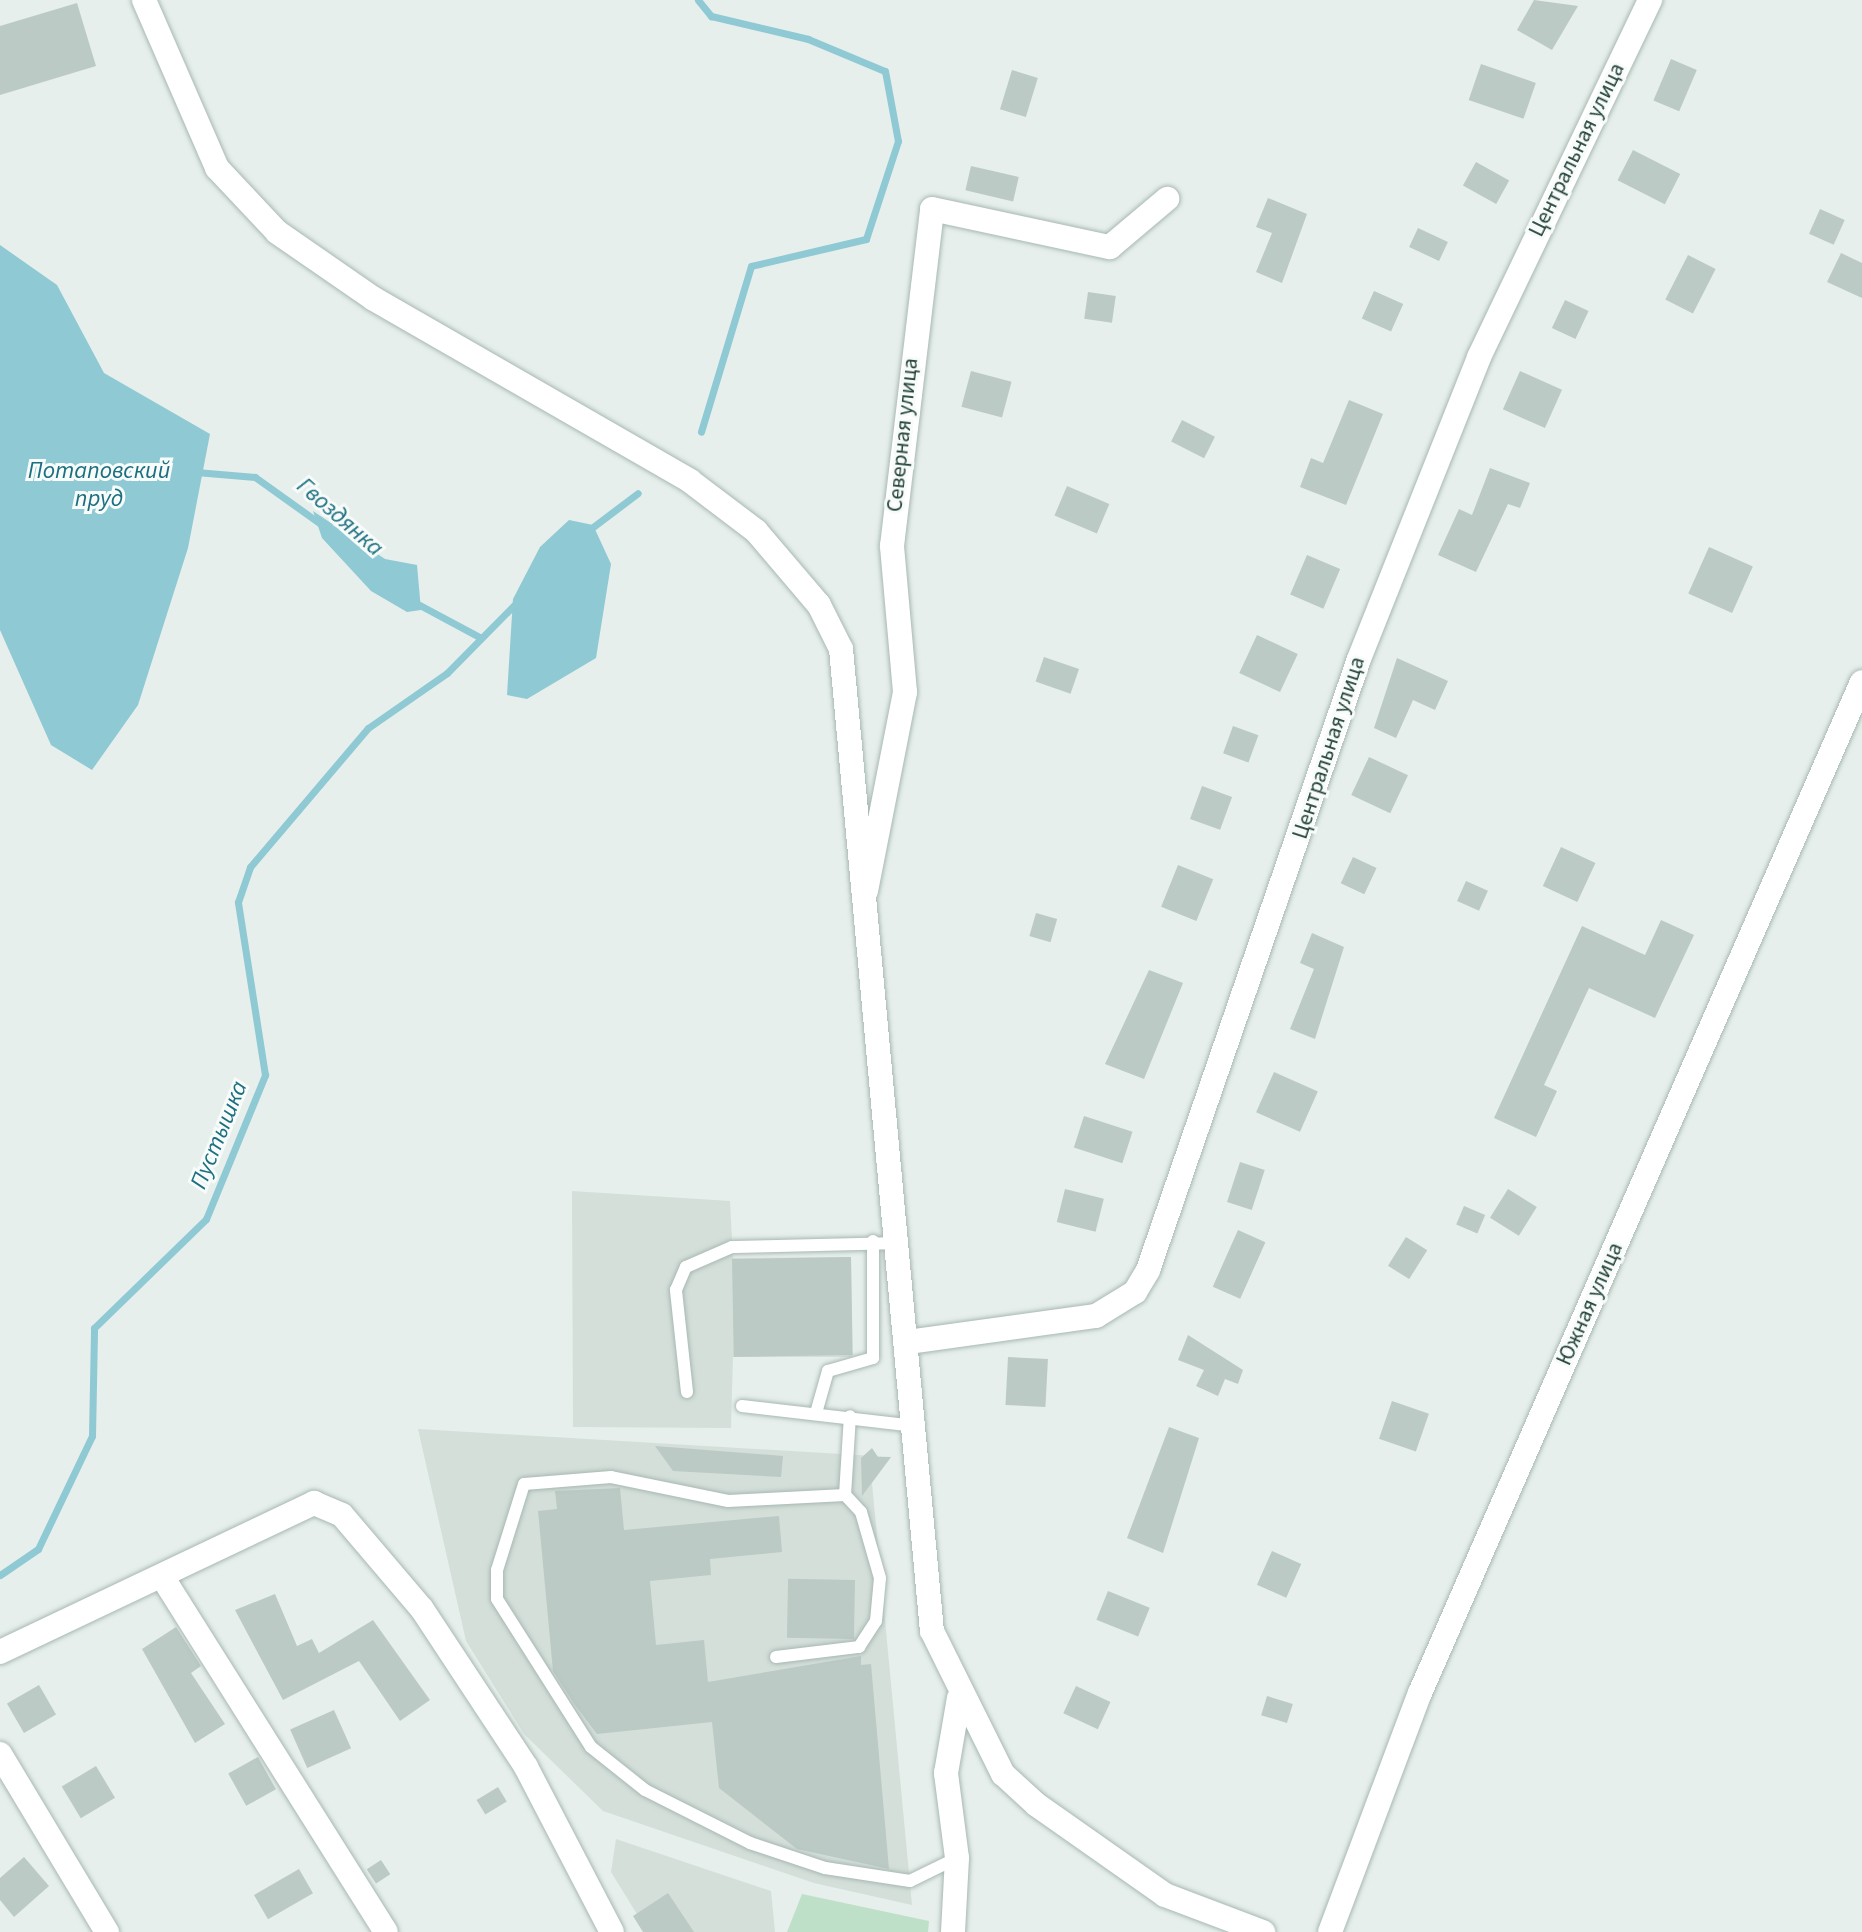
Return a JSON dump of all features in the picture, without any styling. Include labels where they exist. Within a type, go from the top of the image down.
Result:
[{"type":"street","points":[[144,0],[204,145],[246,204],[318,264],[690,481],[788,564],[841,649],[884,1242],[908,1342],[930,1618],[959,1698],[1003,1774],[1037,1805],[1165,1895],[1263,1932]]},
{"type":"street","name":"Центральная улица","points":[[908,1342],[1096,1316],[1135,1292],[1148,1270],[1380,604],[1479,357],[1650,0]]},
{"type":"street","name":"Северная улица","points":[[862,913],[905,692],[892,546],[932,209],[1110,247],[1167,199]]},
{"type":"street","name":"Южная улица","points":[[1330,1932],[1489,1530],[1862,682]]},
{"type":"street","points":[[0,1652],[163,1578],[314,1503],[342,1515],[422,1609],[526,1767],[612,1932]]},
{"type":"street","points":[[163,1578],[386,1932]]},
{"type":"street","points":[[953,1932],[957,1858],[946,1773],[959,1698]]},
{"type":"street","points":[[0,1754],[107,1932]]},
{"type":"lane","points":[[687,1392],[676,1290],[686,1267],[732,1247],[884,1242],[873,1358],[828,1371],[816,1413]]},
{"type":"lane","points":[[742,1406],[850,1416],[915,1426]]},
{"type":"lane","points":[[776,1657],[859,1647],[876,1621],[880,1578],[861,1512],[845,1495],[850,1416]]},
{"type":"lane","points":[[845,1495],[728,1501],[611,1477],[524,1484],[497,1570],[497,1599],[591,1747],[645,1790],[750,1843],[825,1868],[910,1881],[957,1858]]},
{"type":"shaded area","points":[[572,1191],[730,1201],[733,1258],[851,1257],[852,1357],[733,1357],[731,1428],[573,1427]]},
{"type":"shaded area","points":[[418,1429],[891,1457],[872,1483],[912,1905],[814,1883],[603,1811],[524,1734],[466,1641]]},
{"type":"shaded area","points":[[616,1839],[771,1891],[775,1932],[648,1932],[611,1872]]},
{"type":"green space","points":[[802,1894],[929,1921],[928,1932],[787,1932]]},
{"type":"water","name":"Потаповский пруд","points":[[0,245],[57,285],[104,373],[210,434],[188,548],[138,705],[92,770],[51,745],[0,630]]},
{"type":"water","points":[[313,511],[385,559],[417,565],[421,610],[407,612],[371,591],[322,538]]},
{"type":"water","points":[[569,520],[593,525],[611,564],[596,658],[527,699],[507,695],[513,599],[540,547]]},
{"type":"building","points":[[1534,0],[1578,6],[1552,50],[1517,30]]},
{"type":"building","points":[[77,3],[96,66],[0,95],[0,26]]},
{"type":"building","points":[[1671,59],[1697,70],[1679,111],[1653,100]]},
{"type":"building","points":[[1481,64],[1536,83],[1523,119],[1469,100]]},
{"type":"building","points":[[1012,70],[1038,78],[1026,117],[1000,109]]},
{"type":"building","points":[[1633,150],[1680,174],[1665,204],[1618,180]]},
{"type":"building","points":[[1476,162],[1509,180],[1496,204],[1463,186]]},
{"type":"building","points":[[971,166],[1019,177],[1013,201],[965,190]]},
{"type":"building","points":[[1268,198],[1307,214],[1282,283],[1256,272],[1272,233],[1256,227]]},
{"type":"building","points":[[1820,209],[1845,220],[1834,245],[1809,234]]},
{"type":"building","points":[[1418,228],[1448,242],[1439,261],[1409,247]]},
{"type":"building","points":[[1841,253],[1862,263],[1862,298],[1827,282]]},
{"type":"building","points":[[1688,255],[1716,269],[1693,314],[1665,300]]},
{"type":"building","points":[[1374,291],[1403,304],[1391,331],[1362,318]]},
{"type":"building","points":[[1088,292],[1116,296],[1112,323],[1084,319]]},
{"type":"building","points":[[1565,300],[1589,311],[1575,339],[1552,328]]},
{"type":"building","points":[[971,371],[1012,382],[1002,418],[961,407]]},
{"type":"building","points":[[1520,371],[1562,390],[1545,428],[1503,409]]},
{"type":"building","points":[[1349,400],[1383,414],[1346,505],[1300,487],[1311,458],[1323,463]]},
{"type":"building","points":[[1182,420],[1215,437],[1204,458],[1171,441]]},
{"type":"building","points":[[1490,468],[1530,483],[1520,508],[1508,504],[1476,572],[1438,555],[1459,509],[1472,515]]},
{"type":"building","points":[[1067,486],[1109,504],[1097,533],[1054,515]]},
{"type":"building","points":[[1709,547],[1753,567],[1732,613],[1688,594]]},
{"type":"building","points":[[1307,555],[1340,569],[1323,609],[1290,595]]},
{"type":"building","points":[[1257,635],[1298,654],[1280,692],[1239,673]]},
{"type":"building","points":[[1044,657],[1079,669],[1071,694],[1036,682]]},
{"type":"building","points":[[1397,658],[1448,681],[1435,710],[1413,700],[1396,738],[1374,728]]},
{"type":"building","points":[[1233,726],[1258,735],[1248,762],[1223,753]]},
{"type":"building","points":[[1369,757],[1408,775],[1390,813],[1351,795]]},
{"type":"building","points":[[1202,786],[1232,797],[1220,830],[1190,819]]},
{"type":"building","points":[[1561,847],[1595,863],[1577,902],[1543,886]]},
{"type":"building","points":[[1353,857],[1377,868],[1364,894],[1341,883]]},
{"type":"building","points":[[1178,865],[1213,879],[1196,921],[1161,907]]},
{"type":"building","points":[[1466,881],[1488,891],[1479,911],[1457,901]]},
{"type":"building","points":[[1036,913],[1057,919],[1051,942],[1029,936]]},
{"type":"building","points":[[1661,920],[1694,935],[1655,1018],[1589,988],[1544,1085],[1557,1091],[1536,1137],[1494,1118],[1582,926],[1645,955]]},
{"type":"building","points":[[1312,933],[1344,947],[1315,1039],[1290,1029],[1314,969],[1300,963]]},
{"type":"building","points":[[1149,970],[1183,983],[1144,1079],[1105,1064]]},
{"type":"building","points":[[1274,1072],[1318,1092],[1300,1132],[1256,1112]]},
{"type":"building","points":[[1084,1116],[1133,1132],[1122,1163],[1074,1147]]},
{"type":"building","points":[[1240,1162],[1265,1170],[1252,1210],[1227,1202]]},
{"type":"building","points":[[1065,1189],[1104,1199],[1096,1232],[1057,1222]]},
{"type":"building","points":[[1508,1189],[1537,1207],[1519,1236],[1490,1218]]},
{"type":"building","points":[[1464,1206],[1485,1215],[1477,1233],[1456,1224]]},
{"type":"building","points":[[1238,1230],[1265,1242],[1240,1299],[1213,1287]]},
{"type":"building","points":[[1406,1237],[1427,1250],[1409,1279],[1388,1266]]},
{"type":"building","points":[[851,1257],[853,1355],[734,1357],[732,1259]]},
{"type":"building","points":[[1188,1335],[1243,1370],[1238,1384],[1225,1379],[1218,1396],[1196,1386],[1204,1370],[1178,1360]]},
{"type":"building","points":[[1008,1357],[1048,1359],[1045,1407],[1005,1405]]},
{"type":"building","points":[[1392,1401],[1429,1414],[1416,1452],[1379,1439]]},
{"type":"building","points":[[1169,1427],[1199,1438],[1163,1553],[1127,1538]]},
{"type":"building","points":[[655,1446],[783,1456],[781,1477],[673,1471]]},
{"type":"building","points":[[872,1448],[878,1457],[891,1457],[862,1496],[861,1458]]},
{"type":"building","points":[[620,1488],[624,1530],[779,1516],[782,1552],[710,1559],[711,1575],[650,1581],[656,1645],[704,1640],[708,1682],[861,1656],[861,1665],[871,1664],[889,1869],[797,1849],[719,1788],[712,1722],[597,1734],[575,1705],[553,1671],[538,1511],[557,1509],[555,1491]]},
{"type":"building","points":[[1272,1551],[1301,1564],[1286,1598],[1257,1585]]},
{"type":"building","points":[[788,1579],[855,1580],[854,1639],[787,1638]]},
{"type":"building","points":[[1108,1591],[1150,1608],[1138,1637],[1096,1620]]},
{"type":"building","points":[[275,1594],[297,1646],[312,1639],[319,1653],[373,1620],[430,1700],[400,1721],[359,1661],[283,1700],[235,1610]]},
{"type":"building","points":[[176,1627],[201,1666],[191,1673],[225,1724],[195,1743],[142,1649]]},
{"type":"building","points":[[39,1685],[56,1714],[24,1733],[7,1704]]},
{"type":"building","points":[[1076,1686],[1110,1702],[1098,1729],[1063,1713]]},
{"type":"building","points":[[1267,1696],[1293,1704],[1287,1723],[1261,1715]]},
{"type":"building","points":[[334,1710],[351,1748],[307,1768],[290,1730]]},
{"type":"building","points":[[258,1757],[276,1789],[246,1806],[228,1773]]},
{"type":"building","points":[[96,1766],[115,1798],[81,1818],[62,1787]]},
{"type":"building","points":[[498,1787],[507,1802],[485,1814],[477,1800]]},
{"type":"building","points":[[24,1857],[49,1886],[14,1917],[0,1900],[0,1878]]},
{"type":"building","points":[[381,1860],[390,1874],[376,1884],[367,1869]]},
{"type":"building","points":[[299,1869],[313,1893],[268,1919],[254,1895]]},
{"type":"building","points":[[668,1893],[694,1932],[643,1932],[633,1916]]},
{"type":"waterway","name":"Гвоздянка","points":[[698,0],[711,16],[808,39],[885,71],[898,141],[866,239],[751,266],[701,432]]},
{"type":"waterway","name":"Гвоздянка","points":[[196,472],[255,477],[322,525]]},
{"type":"waterway","name":"Гвоздянка","points":[[589,530],[638,493]]},
{"type":"waterway","name":"Пустышка","points":[[0,1575],[38,1549],[92,1436],[94,1328],[206,1219],[265,1075],[238,902],[250,867],[368,728],[447,673],[518,601]]},
{"type":"waterway","name":"Гвоздянка","points":[[414,602],[481,638]]}]
